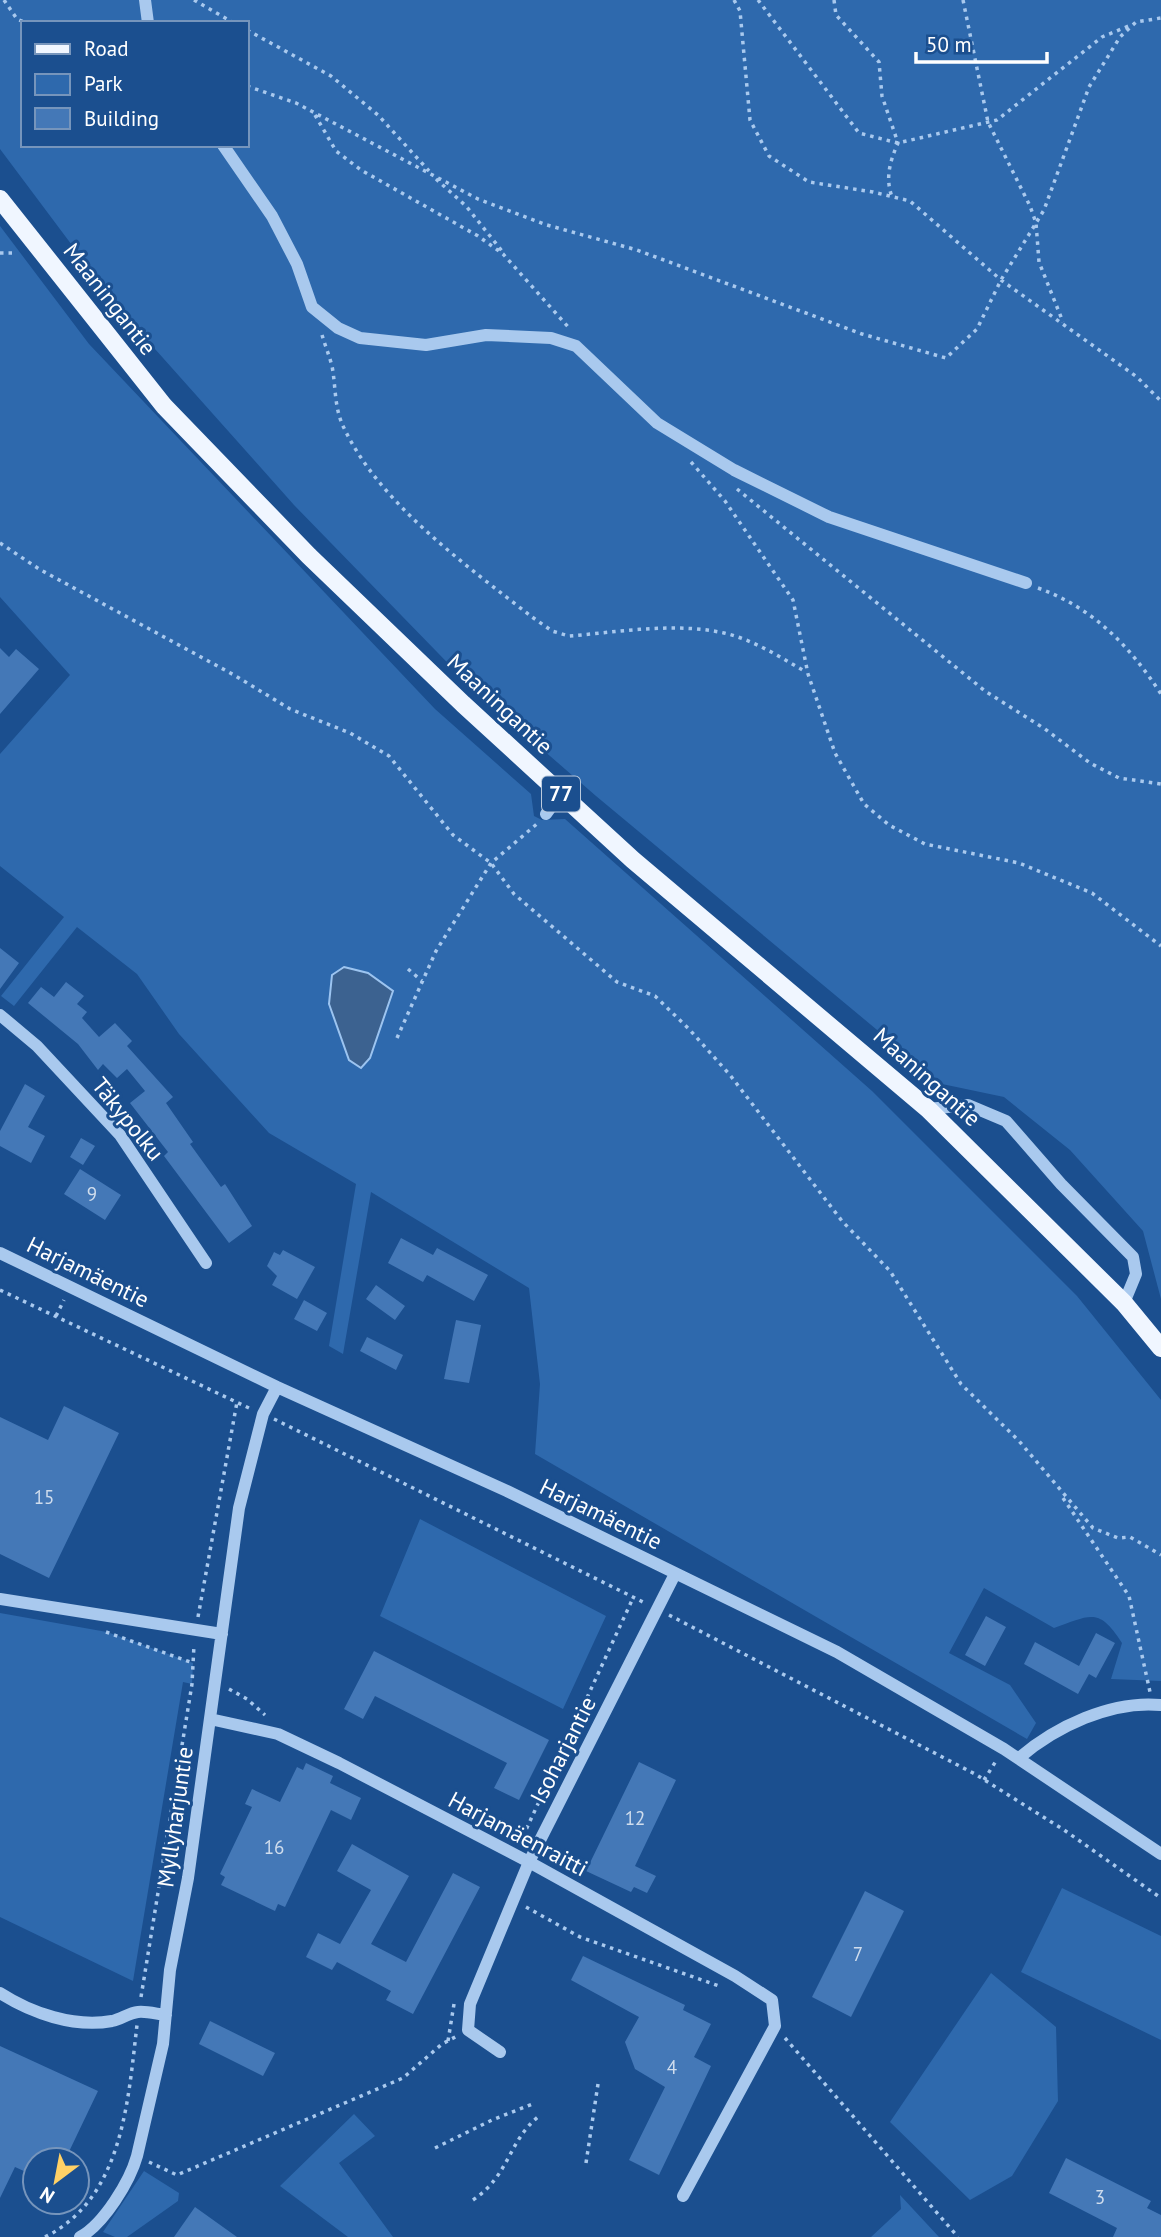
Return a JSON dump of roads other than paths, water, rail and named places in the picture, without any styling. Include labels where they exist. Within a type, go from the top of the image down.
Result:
[{"type":"main road","name":"Maaningantie","points":[[0,200],[164,406],[309,556],[633,860],[928,1109],[1124,1303],[1161,1348]]},
{"type":"street","points":[[145,0],[148,21]]},
{"type":"street","points":[[224,147],[272,216],[297,264],[312,307],[338,328],[360,338],[426,345],[486,335],[551,338],[576,346],[657,423],[734,470],[829,517],[1026,583]]},
{"type":"street","points":[[546,814],[561,793]]},
{"type":"street","name":"Täkypolku","points":[[0,1015],[37,1046],[120,1135],[206,1263]]},
{"type":"street","points":[[928,1109],[968,1105],[1006,1121],[1061,1184],[1133,1257],[1136,1274],[1124,1303]]},
{"type":"street","name":"Harjamäentie","points":[[0,1253],[277,1387],[495,1486],[837,1651],[1018,1758],[1161,1854]]},
{"type":"street","name":"Myllyharjuntie","points":[[80,2237],[114,2201],[133,2171],[163,2044],[239,1508],[263,1414],[277,1387]]},
{"type":"street","name":"Isoharjantie","points":[[500,2052],[468,2030],[470,2004],[529,1862],[676,1574]]},
{"type":"street","points":[[0,1599],[222,1634]]},
{"type":"street","points":[[1018,1758],[1037,1742],[1098,1712],[1158,1704]]},
{"type":"street","name":"Harjamäenraitti","points":[[210,1719],[278,1734],[409,1798],[735,1976],[772,2000],[775,2026],[683,2196]]},
{"type":"street","points":[[0,1993],[36,2012],[53,2017],[110,2021],[139,2012],[166,2015]]}]
